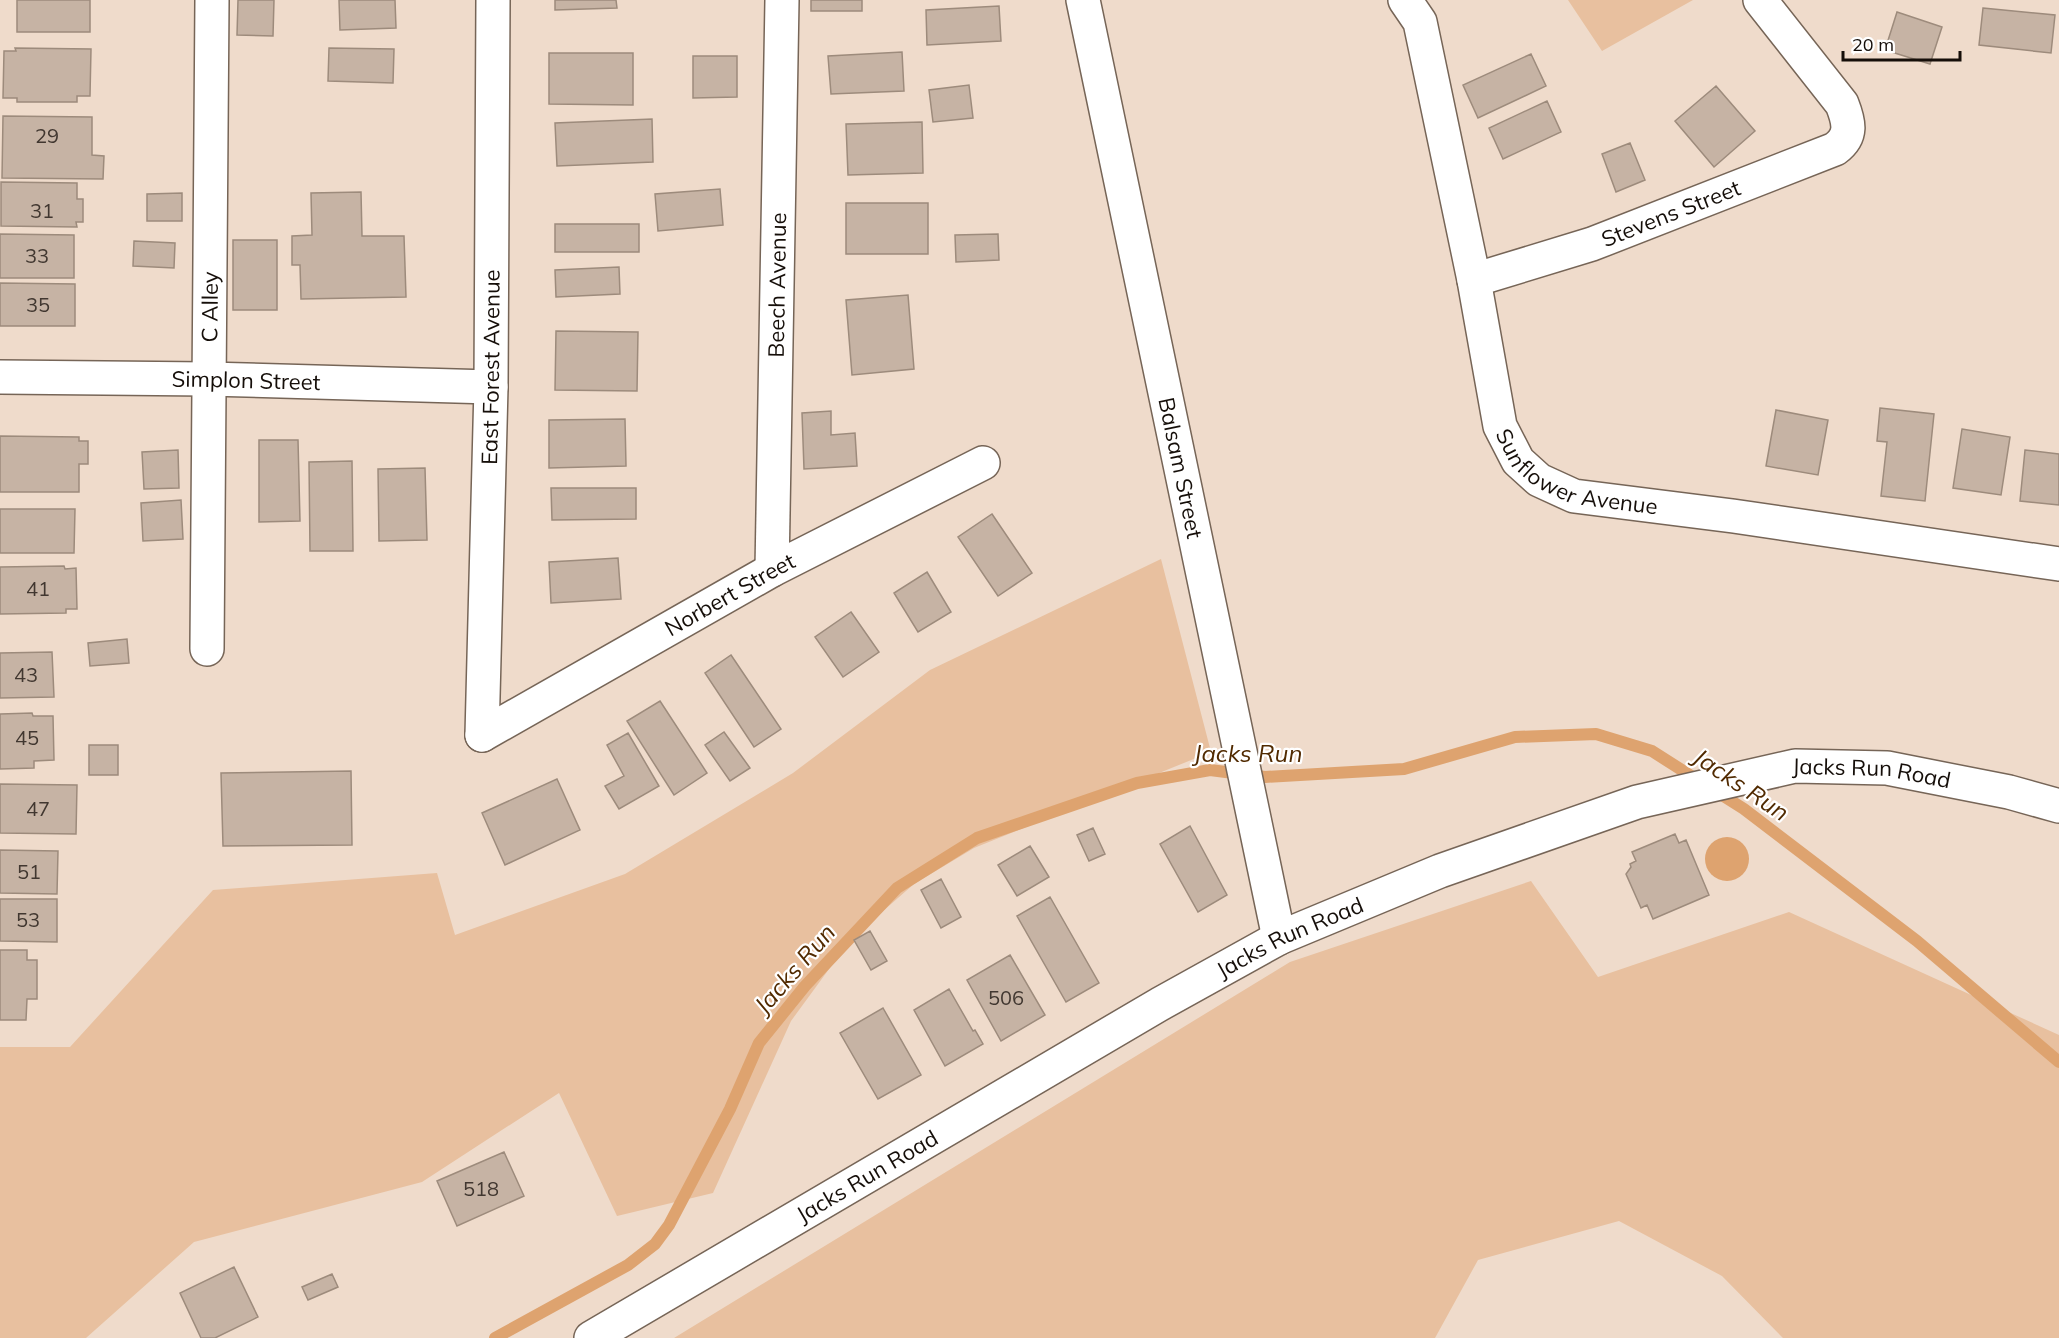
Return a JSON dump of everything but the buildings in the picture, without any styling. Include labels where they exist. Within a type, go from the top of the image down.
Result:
[{"type":"street","name":"C Alley","points":[[207,650],[212,0]]},
{"type":"street","name":"East Forest Avenue","points":[[482,735],[491,387],[493,0]]},
{"type":"street","name":"Beech Avenue","points":[[772,570],[782,0]]},
{"type":"street","name":"Balsam Street","points":[[1083,0],[1280,938]]},
{"type":"street","name":"Sunflower Avenue","points":[[1405,0],[1420,22],[1474,280],[1500,426],[1518,461],[1539,480],[1574,496],[1733,516],[2059,564]]},
{"type":"street","name":"Stevens Street","points":[[1474,280],[1592,244],[1835,149],[1845,140],[1849,132],[1849,121],[1842,104],[1760,0]]},
{"type":"street","name":"Simplon Street","points":[[0,377],[491,387]]},
{"type":"street","name":"Norbert Street","points":[[482,735],[772,570],[983,463]]},
{"type":"street","name":"Jacks Run Road","points":[[591,1338],[1160,1004],[1280,938],[1440,871],[1637,802],[1795,766],[1887,768],[2009,792],[2059,806]]},
{"type":"shaded area","points":[[1568,0],[1693,0],[1602,51]]},
{"type":"shaded area","points":[[1161,559],[1211,752],[974,848],[914,884],[851,939],[791,1021],[713,1193],[617,1216],[559,1093],[422,1182],[194,1242],[86,1338],[0,1338],[0,1047],[70,1047],[213,890],[437,873],[455,935],[625,874],[793,773],[930,670]]},
{"type":"shaded area","points":[[1727,837],[1742,844],[1749,859],[1742,874],[1727,881],[1712,874],[1705,859],[1712,844]]},
{"type":"shaded area","points":[[1531,881],[1598,977],[1789,912],[2059,1035],[2059,1338],[1783,1338],[1722,1276],[1619,1221],[1478,1260],[1435,1338],[674,1338],[1290,962]]},
{"type":"waterway","name":"Jacks Run","points":[[495,1338],[628,1265],[655,1244],[669,1225],[730,1109],[759,1043],[805,986],[897,888],[977,838],[1137,783],[1210,770],[1265,777],[1404,769],[1515,737],[1596,734],[1652,751],[1699,781]]},
{"type":"waterway","name":"Jacks Run","points":[[1714,790],[1744,809],[1917,941],[2059,1062]]}]
